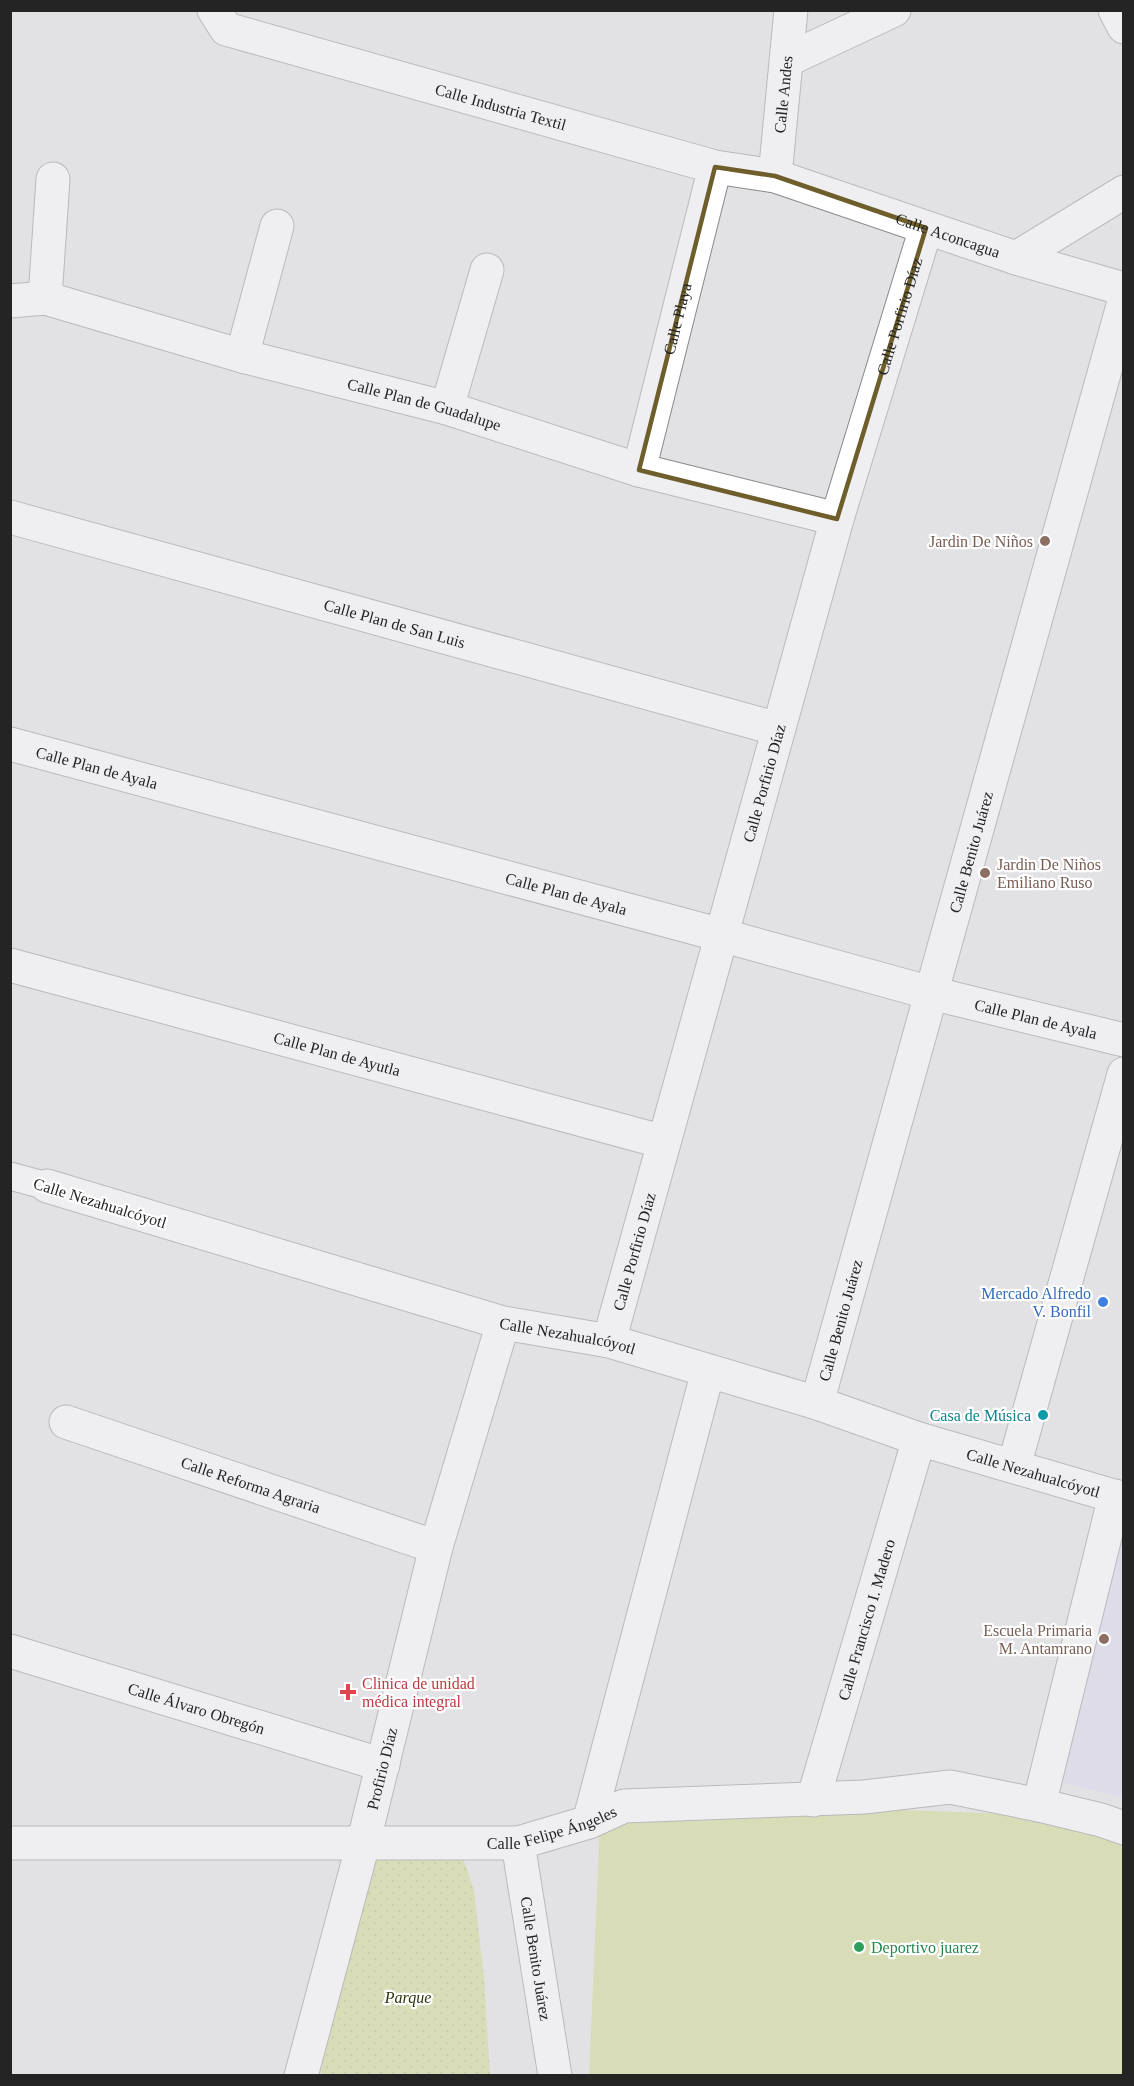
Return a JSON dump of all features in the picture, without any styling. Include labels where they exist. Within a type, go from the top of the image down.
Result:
[{"type":"street","name":"Calle Andes","points":[[774,176],[791,10]]},
{"type":"street","points":[[787,60],[894,10]]},
{"type":"street","points":[[1114,10],[1124,27]]},
{"type":"street","name":"Calle Industria Textil","points":[[220,20],[715,167],[774,176]]},
{"type":"street","name":"Calle Playa","points":[[639,470],[715,167]]},
{"type":"street","name":"Calle Aconcagua","points":[[774,176],[1016,258],[1124,290]]},
{"type":"street","points":[[45,298],[53,178]]},
{"type":"street","points":[[1016,258],[1124,192]]},
{"type":"street","points":[[242,356],[277,226]]},
{"type":"street","name":"Calle Porfirio Díaz","points":[[609,1341],[837,519],[926,228]]},
{"type":"street","points":[[447,408],[488,270]]},
{"type":"street","name":"Calle Plan de Guadalupe","points":[[10,301],[45,298],[242,356],[447,408],[639,470],[837,519]]},
{"type":"street","name":"Calle Benito Juárez","points":[[816,1403],[1124,302]]},
{"type":"street","name":"Calle Plan de San Luis","points":[[10,517],[778,729]]},
{"type":"street","name":"Calle Plan de Ayala","points":[[10,744],[931,993],[1124,1040]]},
{"type":"street","name":"Calle Plan de Ayutla","points":[[10,965],[664,1142]]},
{"type":"street","points":[[1014,1466],[1124,1074]]},
{"type":"street","name":"Calle Nezahualcóyotl","points":[[10,1176],[503,1323],[609,1341],[816,1403],[919,1439],[1119,1497]]},
{"type":"street","name":"Profirio Díaz","points":[[301,2076],[363,1844],[436,1547],[503,1323]]},
{"type":"street","points":[[590,1822],[708,1371]]},
{"type":"street","name":"Calle Reforma Agraria","points":[[66,1422],[436,1547]]},
{"type":"street","name":"Calle Francisco I. Madero","points":[[813,1800],[919,1439]]},
{"type":"street","points":[[1039,1805],[1119,1497]]},
{"type":"street","name":"Calle Álvaro Obregón","points":[[10,1651],[383,1765]]},
{"type":"street","name":"Calle Felipe Ángeles","points":[[10,1843],[518,1843],[590,1822],[624,1806],[813,1800],[864,1797],[950,1787],[1039,1805],[1124,1828]]},
{"type":"street","name":"Calle Benito Juárez","points":[[518,1843],[555,2076]]},
{"type":"highlighted area","points":[[715,167],[775,176],[926,228],[837,519],[639,470]]},
{"type":"shaded area","name":"Escuela Primaria M. Antamrano","points":[[1124,1499],[1123,1798],[1053,1780]]},
{"type":"green space","name":"Deportivo juarez","points":[[601,1799],[1123,1818],[1123,2075],[589,2076]]},
{"type":"green space","name":"Parque","points":[[453,1850],[464,1861],[474,1890],[484,1977],[490,2075],[323,2075],[313,2059],[364,1855]]},
{"type":"place","name":"Jardin De Niños","points":[[1045,541]]},
{"type":"place","name":"Jardin De Niños Emiliano Ruso","points":[[985,873]]},
{"type":"place","name":"Mercado Alfredo V. Bonfil","points":[[1103,1302]]},
{"type":"place","name":"Casa de Música","points":[[1043,1415]]},
{"type":"place","name":"Escuela Primaria M. Antamrano","points":[[1104,1639]]},
{"type":"place","name":"Clinica de unidad médica integral","points":[[348,1692]]},
{"type":"place","name":"Deportivo juarez","points":[[859,1947]]}]
